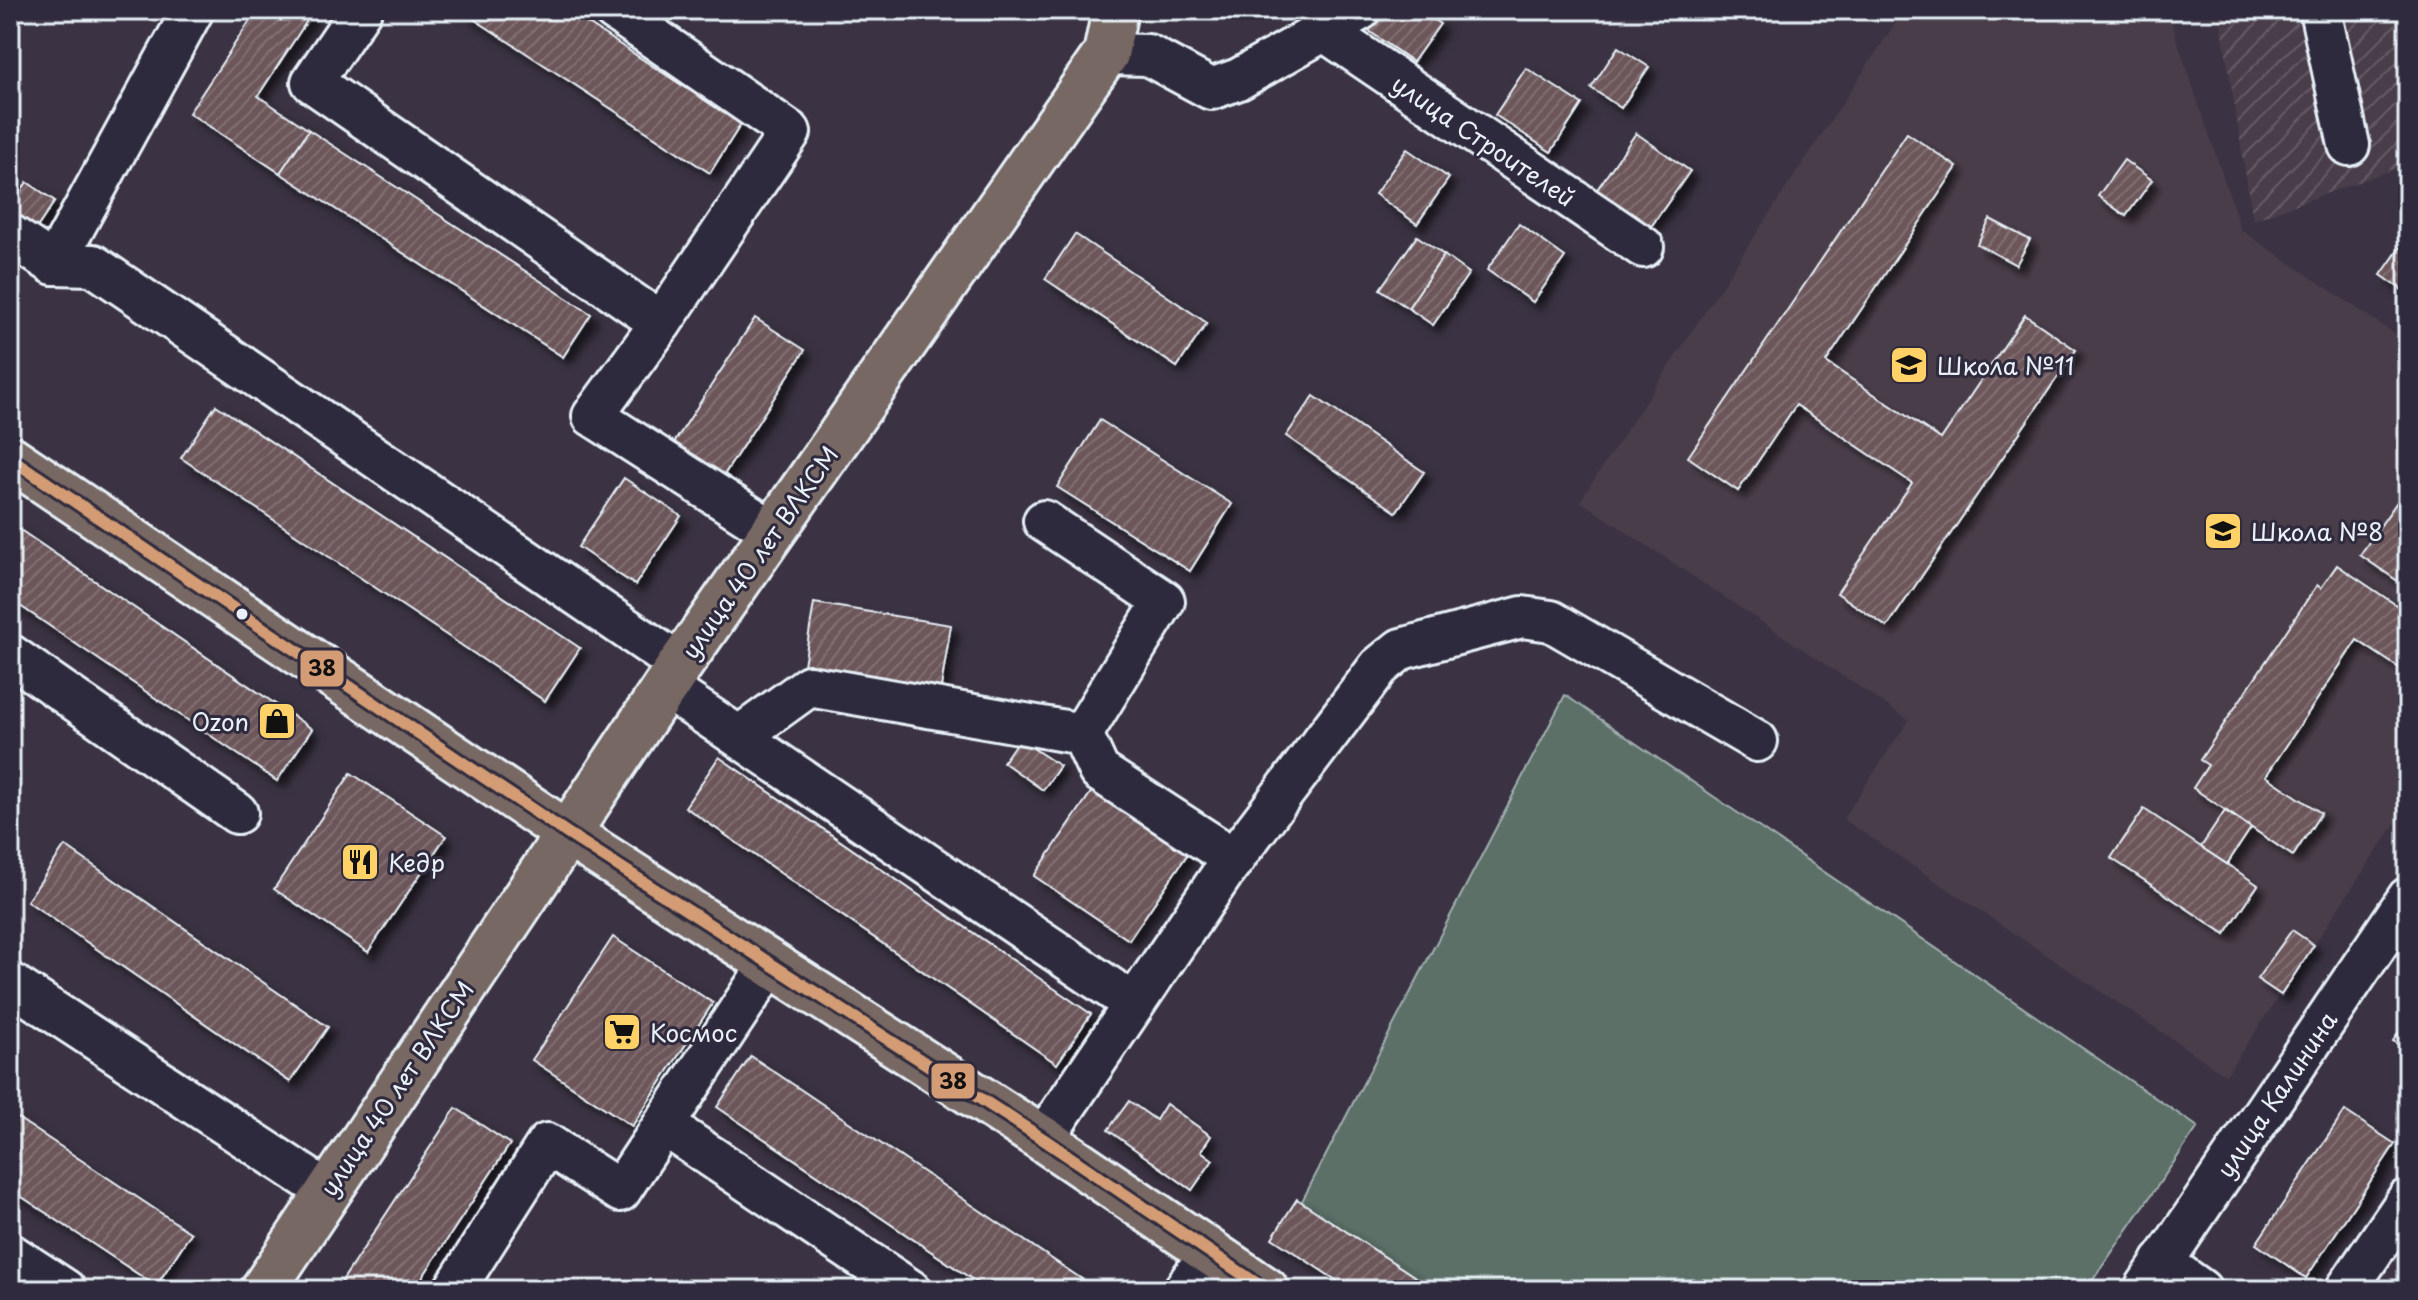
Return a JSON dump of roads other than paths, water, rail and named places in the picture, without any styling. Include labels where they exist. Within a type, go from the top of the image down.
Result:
[{"type":"main road","points":[[1106,54],[1115,10]]},
{"type":"main road","name":"улица 40 лет ВЛКСМ","points":[[263,1290],[672,676],[1106,54]]},
{"type":"main road","points":[[10,458],[567,833],[1043,1139],[1266,1290]]},
{"type":"street","points":[[54,264],[193,10]]},
{"type":"street","points":[[361,10],[312,82],[661,323]]},
{"type":"street","points":[[614,10],[790,132],[661,323],[593,416],[774,532]]},
{"type":"street","points":[[1106,54],[1148,55],[1211,89],[1239,79],[1360,10]]},
{"type":"street","points":[[2320,10],[2349,145]]},
{"type":"street","name":"улица Строителей","points":[[1326,32],[1643,247]]},
{"type":"street","points":[[10,235],[54,264],[93,265],[672,676],[740,736],[1134,1004]]},
{"type":"street","points":[[1044,521],[1164,601],[1082,734]]},
{"type":"street","points":[[1043,1139],[1234,859],[1379,667],[1401,649],[1522,617],[1551,621],[1757,741]]},
{"type":"street","points":[[10,655],[237,813]]},
{"type":"street","points":[[740,736],[809,686],[1082,734]]},
{"type":"street","points":[[1082,734],[1099,771],[1234,859]]},
{"type":"street","name":"улица Калинина","points":[[2153,1276],[2408,898]]},
{"type":"street","points":[[454,1290],[547,1144],[620,1191],[770,964]]},
{"type":"street","points":[[10,983],[327,1191]]},
{"type":"street","points":[[664,1125],[910,1290]]},
{"type":"street","points":[[2346,1290],[2408,1199]]},
{"type":"street","points":[[1184,1290],[1210,1253]]},
{"type":"street","points":[[10,1254],[65,1290]]},
{"type":"street","points":[[2153,1276],[2201,1290]]},
{"type":"place","name":"Школа №11","points":[[1909,365]]},
{"type":"place","name":"Школа №8","points":[[2223,531]]},
{"type":"place","name":"Ozon","points":[[277,721]]},
{"type":"place","name":"Кедр","points":[[360,862]]},
{"type":"place","name":"Космос","points":[[622,1032]]}]
